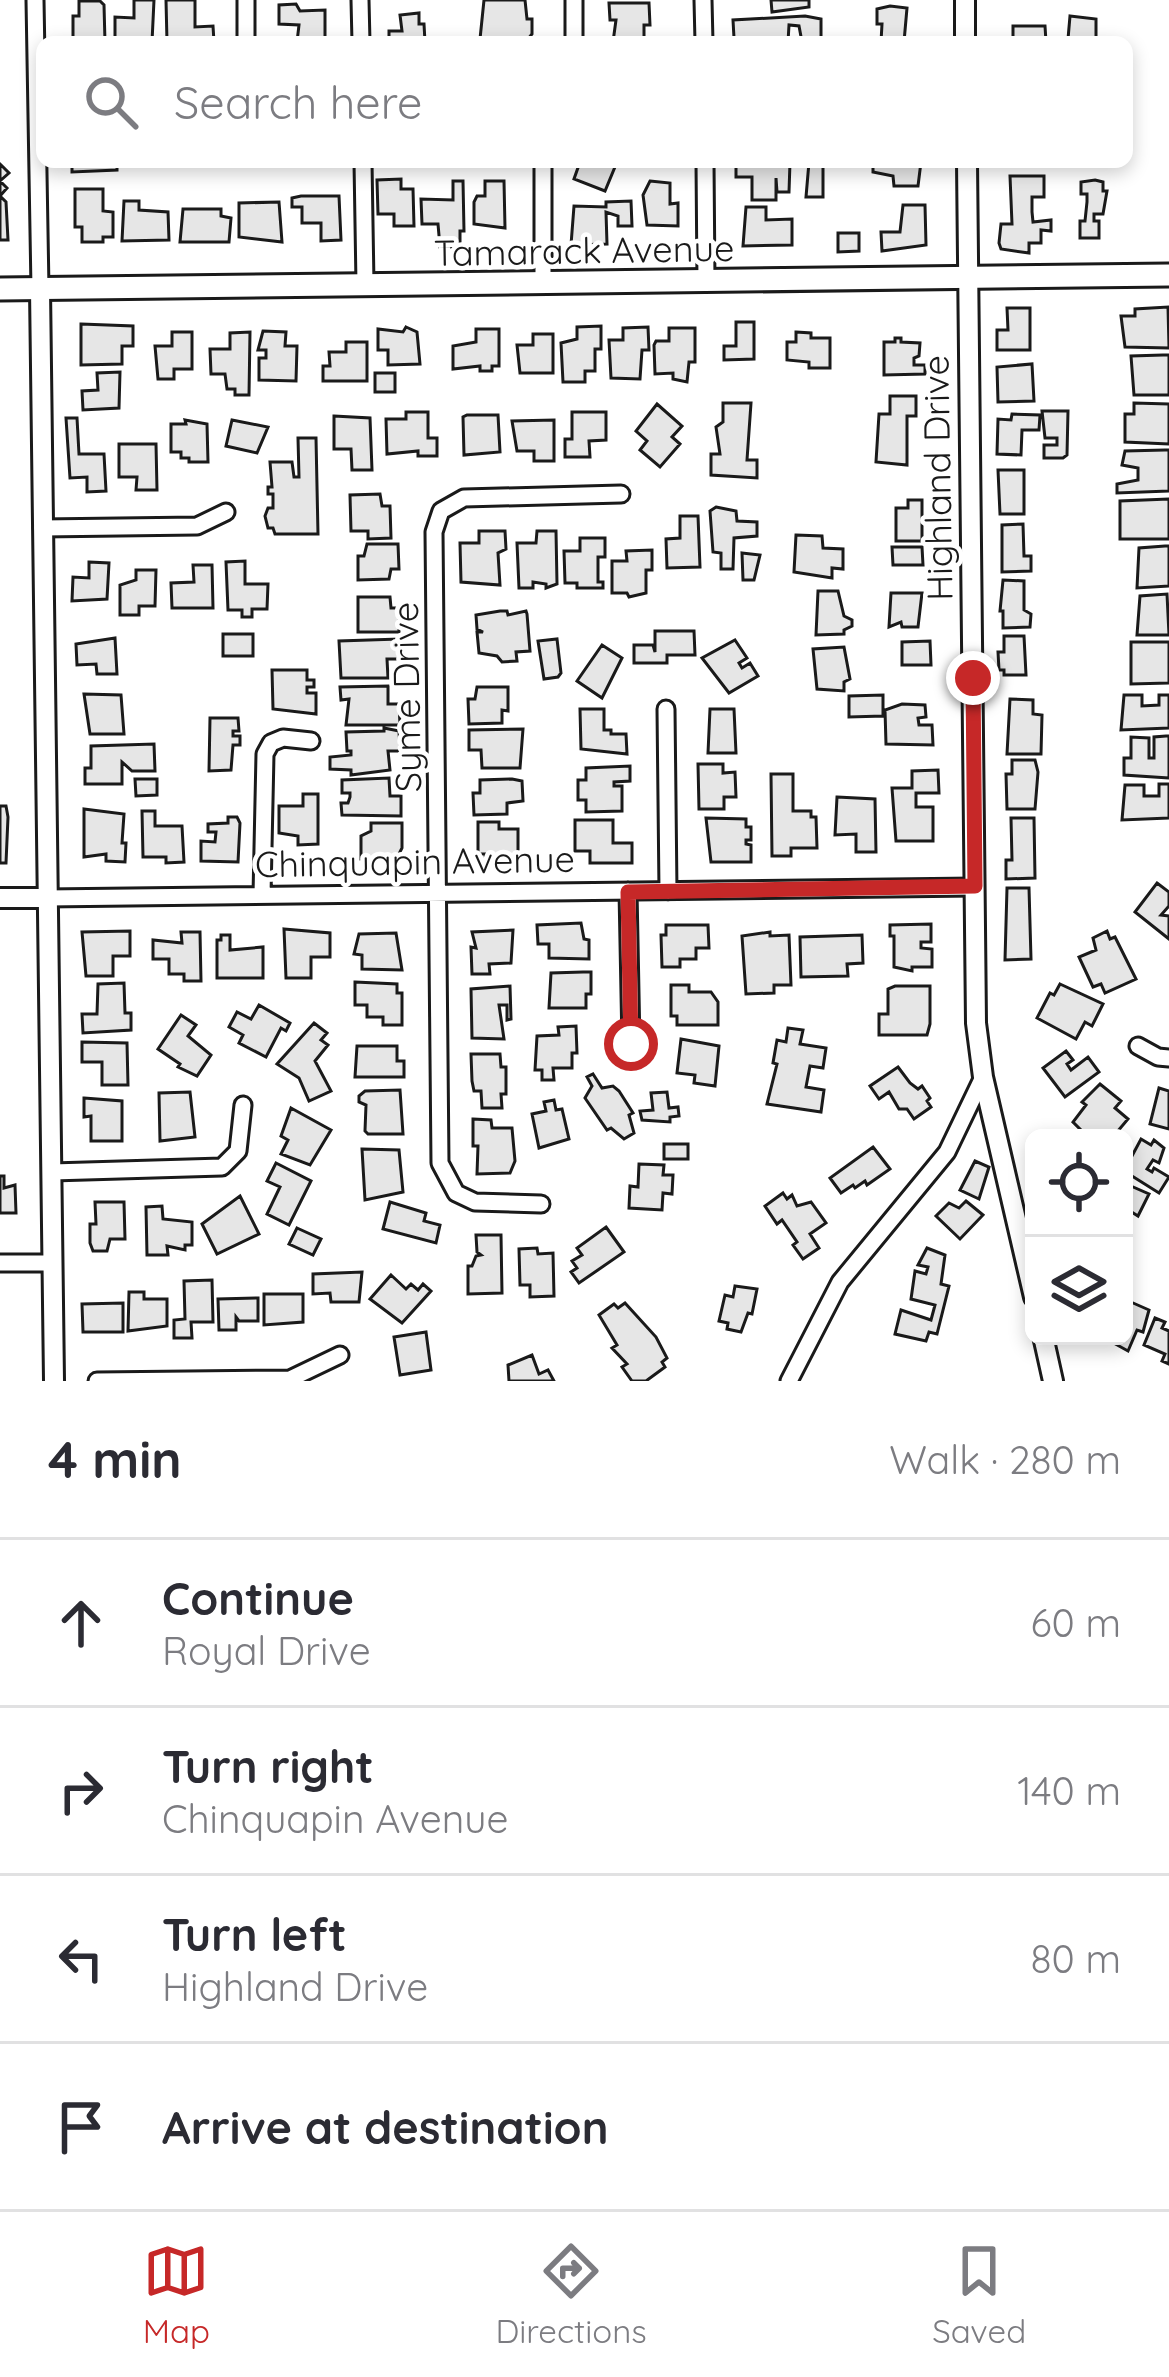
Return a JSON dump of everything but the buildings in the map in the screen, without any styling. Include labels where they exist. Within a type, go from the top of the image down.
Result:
[{"type":"main road","name":"Tamarack Avenue","points":[[0,290],[1169,275]]},
{"type":"street","points":[[35,0],[36,58]]},
{"type":"street","points":[[246,0],[246,36]]},
{"type":"street","points":[[360,0],[361,36]]},
{"type":"street","points":[[574,0],[574,36]]},
{"type":"street","points":[[703,0],[704,36]]},
{"type":"street","points":[[965,0],[965,36]]},
{"type":"street","points":[[38,168],[54,1381]]},
{"type":"street","points":[[363,168],[364,284]]},
{"type":"street","points":[[543,168],[543,285]]},
{"type":"street","points":[[705,168],[706,281]]},
{"type":"street","name":"Highland Drive","points":[[967,168],[976,1023],[983,1077],[1025,1258]]},
{"type":"street","name":"Syme Drive","points":[[541,1204],[475,1202],[456,1193],[440,1163],[434,532],[441,511],[464,498],[621,494]]},
{"type":"street","points":[[42,529],[196,526],[226,512]]},
{"type":"street","points":[[666,709],[668,891]]},
{"type":"street","points":[[262,895],[265,754],[272,742],[283,738],[310,742]]},
{"type":"street","name":"Chinquapin Avenue","points":[[0,898],[975,886]]},
{"type":"street","points":[[628,892],[631,1044]]},
{"type":"street","points":[[1138,1046],[1169,1058]]},
{"type":"street","points":[[789,1381],[840,1282],[947,1152],[983,1077]]},
{"type":"street","points":[[52,1172],[222,1167],[238,1150],[243,1105]]},
{"type":"street","points":[[0,1263],[53,1263]]},
{"type":"street","points":[[1045,1345],[1053,1381]]},
{"type":"street","points":[[98,1381],[290,1379],[340,1355]]},
{"type":"route","points":[[631,1044],[628,892],[975,886],[973,678]]}]
